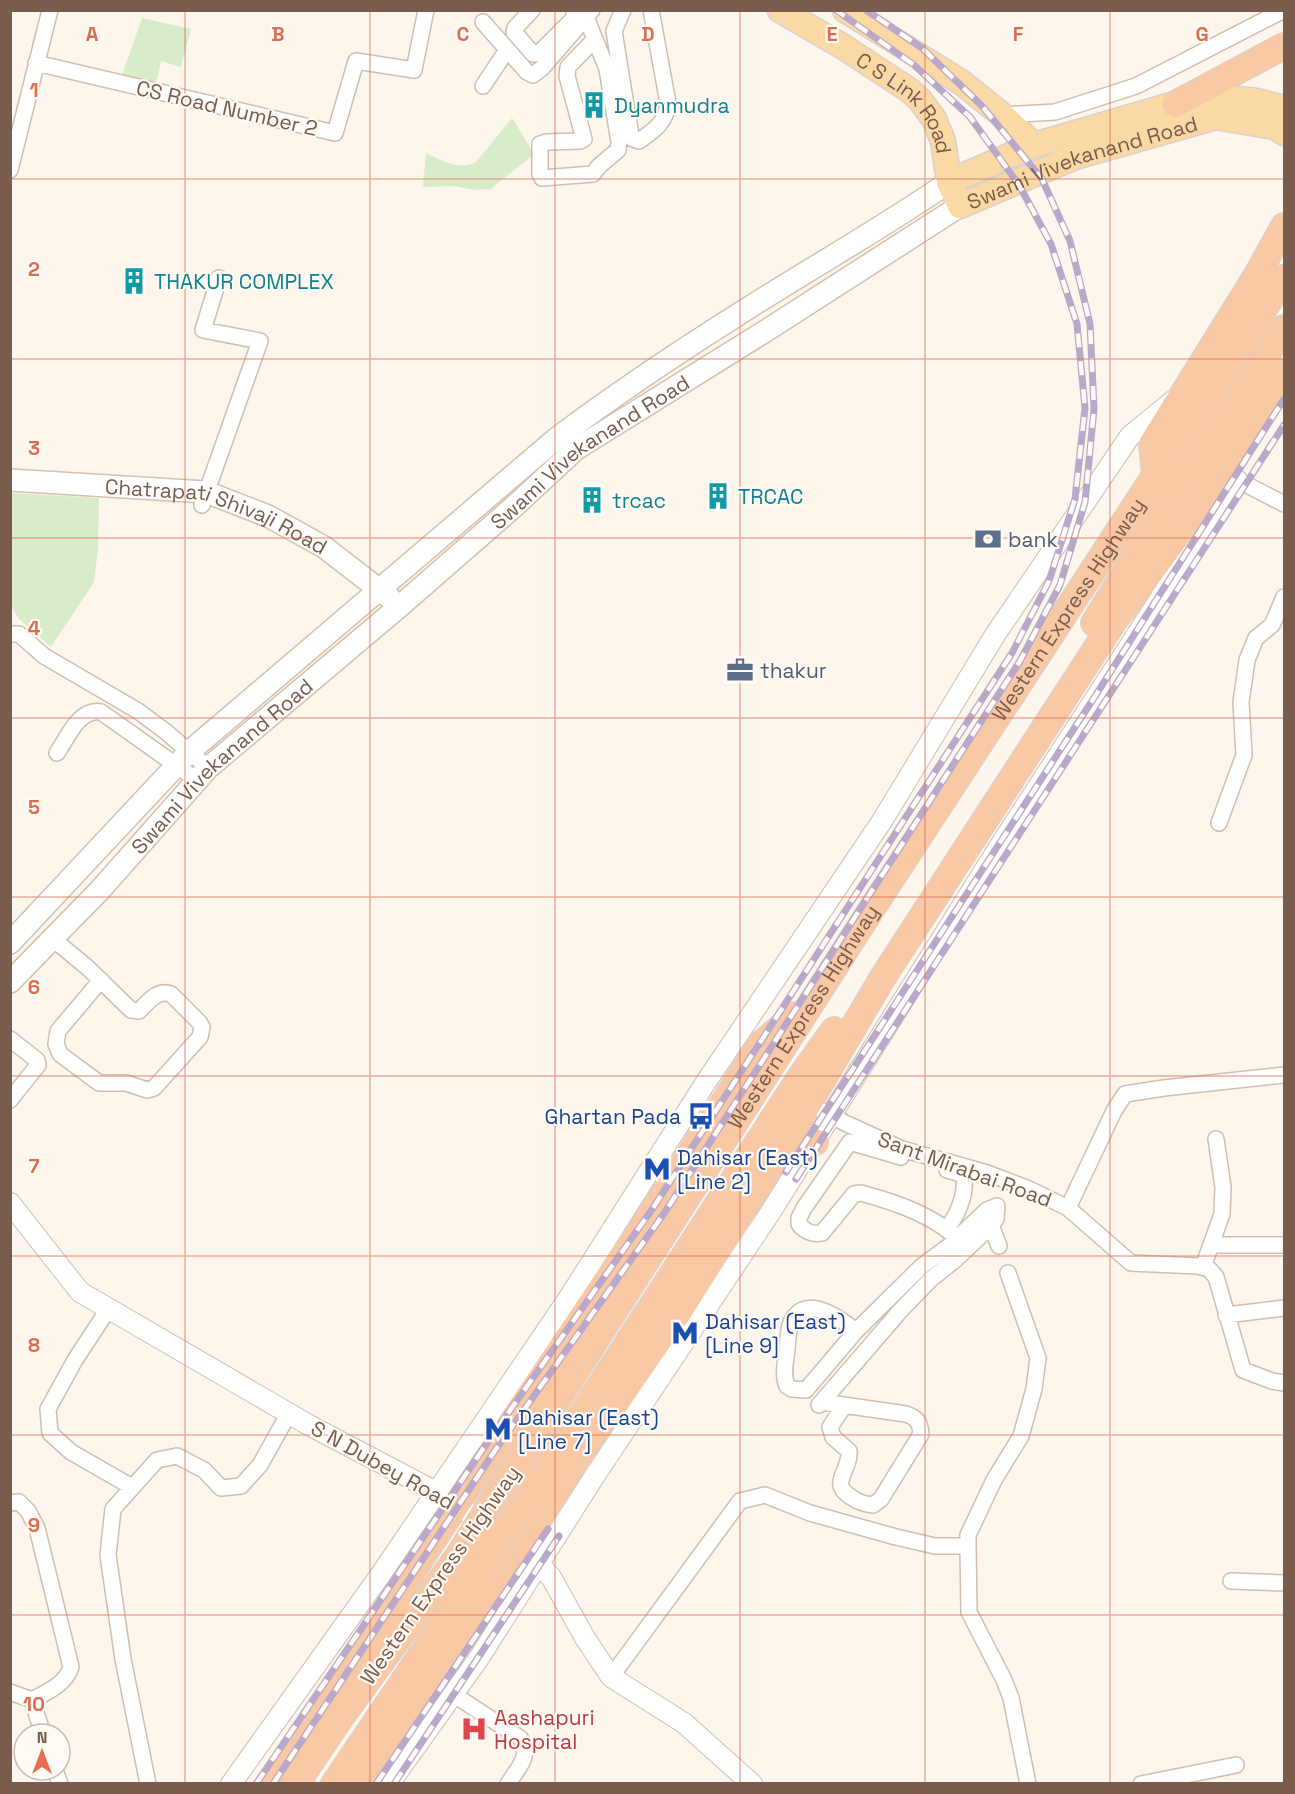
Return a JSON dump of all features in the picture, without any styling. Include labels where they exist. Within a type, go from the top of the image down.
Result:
[{"type":"highway","points":[[1175,104],[1284,46]]},
{"type":"highway","points":[[1155,475],[1152,444],[1257,275],[1284,226]]},
{"type":"highway","name":"Western Express Highway","points":[[296,1784],[341,1716],[459,1555],[876,903],[1284,278]]},
{"type":"highway","name":"Western Express Highway","points":[[334,1784],[520,1509],[801,1076],[835,1028],[1185,478],[1284,328]]},
{"type":"highway","points":[[357,1784],[495,1591],[530,1556],[577,1457],[679,1311],[779,1152],[883,977],[1114,621],[1184,526],[1229,475],[1284,372]]},
{"type":"highway","points":[[1185,478],[1229,475]]},
{"type":"highway","points":[[273,1784],[446,1498],[641,1230],[762,1043],[815,999]]},
{"type":"highway","points":[[808,1103],[835,1028]]},
{"type":"highway","points":[[779,1152],[815,1142]]},
{"type":"main road","name":"C S Link Road","points":[[780,10],[842,46],[909,90],[920,100],[934,119],[943,141],[949,182],[960,206]]},
{"type":"main road","name":"C S Link Road","points":[[845,10],[948,74],[1002,115],[1034,145]]},
{"type":"main road","points":[[920,100],[948,74]]},
{"type":"main road","name":"Swami Vivekanand Road","points":[[10,943],[183,758],[526,463],[594,410],[738,314],[911,208],[949,182],[1034,145],[1175,104],[1218,97],[1257,101],[1284,108]]},
{"type":"main road","name":"Swami Vivekanand Road","points":[[10,982],[100,890],[203,774],[394,611],[585,442],[764,332],[960,206],[1075,157],[1216,117],[1275,127],[1284,133]]},
{"type":"main road","name":"Chatrapati Shivaji Road","points":[[10,480],[204,498],[268,516],[324,548],[394,611]]},
{"type":"main road","points":[[10,490],[204,498]]},
{"type":"main road","points":[[51,899],[71,920]]},
{"type":"street","points":[[10,170],[50,10]]},
{"type":"street","name":"CS Road Number 2","points":[[36,63],[335,133],[357,61],[414,70],[426,10]]},
{"type":"street","points":[[532,10],[514,28],[514,32],[533,54],[539,53],[574,18],[584,13]]},
{"type":"street","points":[[623,10],[614,31],[631,136],[639,141],[660,126],[667,115],[668,103],[651,10]]},
{"type":"street","points":[[1002,115],[1054,112],[1136,86],[1284,10]]},
{"type":"street","points":[[584,13],[595,39],[607,69],[620,141],[618,150],[593,174],[542,178],[540,144],[546,141],[580,141],[584,138],[567,76],[568,67],[595,39]]},
{"type":"street","points":[[483,22],[527,72],[533,75],[542,68],[584,13]]},
{"type":"street","points":[[483,86],[507,50]]},
{"type":"street","points":[[204,498],[260,341],[203,330],[219,278]]},
{"type":"street","points":[[231,1784],[374,1583],[446,1498],[705,1082],[882,821],[995,634],[1130,436],[1184,391]]},
{"type":"street","points":[[397,1781],[479,1658],[530,1556],[706,1312],[815,1142],[1229,475],[1284,504]]},
{"type":"street","points":[[501,486],[518,503]]},
{"type":"street","points":[[1219,823],[1244,755],[1242,702],[1247,660],[1256,638],[1272,624],[1284,597]]},
{"type":"street","points":[[10,634],[19,634],[44,656],[138,711],[183,758],[203,774]]},
{"type":"street","points":[[57,753],[83,715],[94,711],[101,712],[183,758]]},
{"type":"street","points":[[53,939],[101,980],[128,1008],[139,1011],[157,994],[165,992],[171,994],[202,1027],[200,1037],[154,1088],[147,1090],[126,1083],[99,1083],[60,1053],[56,1044],[58,1031],[101,980]]},
{"type":"street","points":[[10,1039],[36,1060],[38,1065],[10,1100]]},
{"type":"street","points":[[1068,1208],[1114,1111],[1125,1094],[1284,1075]]},
{"type":"street","name":"Sant Mirabai Road","points":[[808,1103],[831,1115],[853,1135],[987,1173],[1029,1189],[1068,1208],[1131,1263],[1203,1267]]},
{"type":"street","points":[[823,1401],[900,1311],[931,1279],[957,1239],[957,1214],[965,1185],[964,1177],[958,1173],[853,1135],[804,1208],[799,1218],[802,1228],[817,1234],[822,1233],[854,1194],[861,1193],[925,1216],[957,1239]]},
{"type":"street","points":[[1216,1139],[1223,1187],[1223,1205],[1222,1214],[1203,1267],[1209,1269],[1216,1277],[1243,1370],[1284,1383]]},
{"type":"street","points":[[965,1185],[987,1173]]},
{"type":"street","points":[[957,1239],[991,1225],[996,1219],[997,1206],[1009,1182]]},
{"type":"street","name":"S N Dubey Road","points":[[10,1203],[80,1292],[290,1413],[446,1498],[530,1556],[550,1577],[585,1638],[611,1677],[684,1723],[752,1784]]},
{"type":"street","points":[[856,1331],[836,1316],[818,1309],[804,1310],[795,1316],[790,1324],[784,1380],[787,1386],[792,1389],[806,1390],[856,1331],[902,1285],[957,1239],[987,1210],[997,1206]]},
{"type":"street","points":[[991,1225],[999,1246]]},
{"type":"street","points":[[1212,1245],[1284,1245]]},
{"type":"street","points":[[1008,1273],[1038,1358],[1034,1389],[1022,1436],[994,1480],[968,1535],[969,1612],[1011,1698],[1028,1784]]},
{"type":"street","points":[[902,1285],[915,1296]]},
{"type":"street","points":[[108,1308],[75,1360],[48,1409],[50,1433],[71,1452],[132,1487]]},
{"type":"street","points":[[1226,1315],[1284,1308]]},
{"type":"street","points":[[812,1383],[823,1401],[906,1414],[914,1417],[921,1427],[921,1434],[881,1499],[873,1505],[862,1504],[843,1492],[840,1487],[840,1480],[848,1464],[849,1451],[833,1437],[830,1427],[844,1406]]},
{"type":"street","points":[[148,1784],[123,1659],[108,1555],[113,1509],[157,1460],[177,1456],[204,1470],[221,1488],[241,1486],[260,1465],[290,1413]]},
{"type":"street","points":[[611,1677],[740,1501],[765,1495],[810,1513],[896,1537],[935,1546],[968,1546]]},
{"type":"street","points":[[10,1503],[19,1502],[28,1511],[36,1528],[71,1667],[68,1676],[58,1685],[32,1700],[10,1692]]},
{"type":"street","points":[[1232,1581],[1284,1582]]},
{"type":"street","points":[[453,1694],[520,1738],[526,1750],[525,1756],[508,1784]]},
{"type":"street","points":[[32,1700],[39,1722]]},
{"type":"street","points":[[1141,1784],[1236,1765]]},
{"type":"green space","points":[[142,18],[191,29],[181,67],[161,61],[156,84],[121,78]]},
{"type":"green space","points":[[512,118],[534,154],[491,189],[475,190],[455,186],[423,187],[426,153],[457,165],[476,162]]},
{"type":"green space","points":[[11,493],[99,498],[98,549],[94,582],[51,647],[19,619],[11,606]]},
{"type":"railway","points":[[256,1784],[487,1443],[653,1208],[1012,653],[1049,581],[1075,499],[1085,408],[1077,324],[1051,244],[1019,185],[970,117],[914,65],[836,10]]},
{"type":"railway","points":[[273,1784],[496,1449],[665,1212],[1020,661],[1060,585],[1085,502],[1094,409],[1090,324],[1070,241],[1042,179],[982,106],[922,48],[866,10]]},
{"type":"railway","points":[[786,1172],[1092,701],[1284,399]]},
{"type":"railway","points":[[796,1179],[1284,425]]},
{"type":"railway","points":[[376,1784],[548,1529]]},
{"type":"railway","points":[[394,1784],[559,1536]]},
{"type":"place","name":"Dyanmudra","points":[[594,105]]},
{"type":"place","name":"THAKUR COMPLEX","points":[[134,281]]},
{"type":"place","name":"TRCAC","points":[[718,496]]},
{"type":"place","name":"trcac","points":[[592,500]]},
{"type":"place","name":"bank","points":[[988,539]]},
{"type":"place","name":"thakur","points":[[740,670]]},
{"type":"place","name":"Ghartan Pada","points":[[701,1116]]},
{"type":"place","name":"Dahisar (East) [Line 2]","points":[[657,1169]]},
{"type":"place","name":"Dahisar (East) [Line 9]","points":[[685,1333]]},
{"type":"place","name":"Dahisar (East) [Line 7]","points":[[498,1429]]},
{"type":"place","name":"Aashapuri Hospital","points":[[474,1729]]}]
